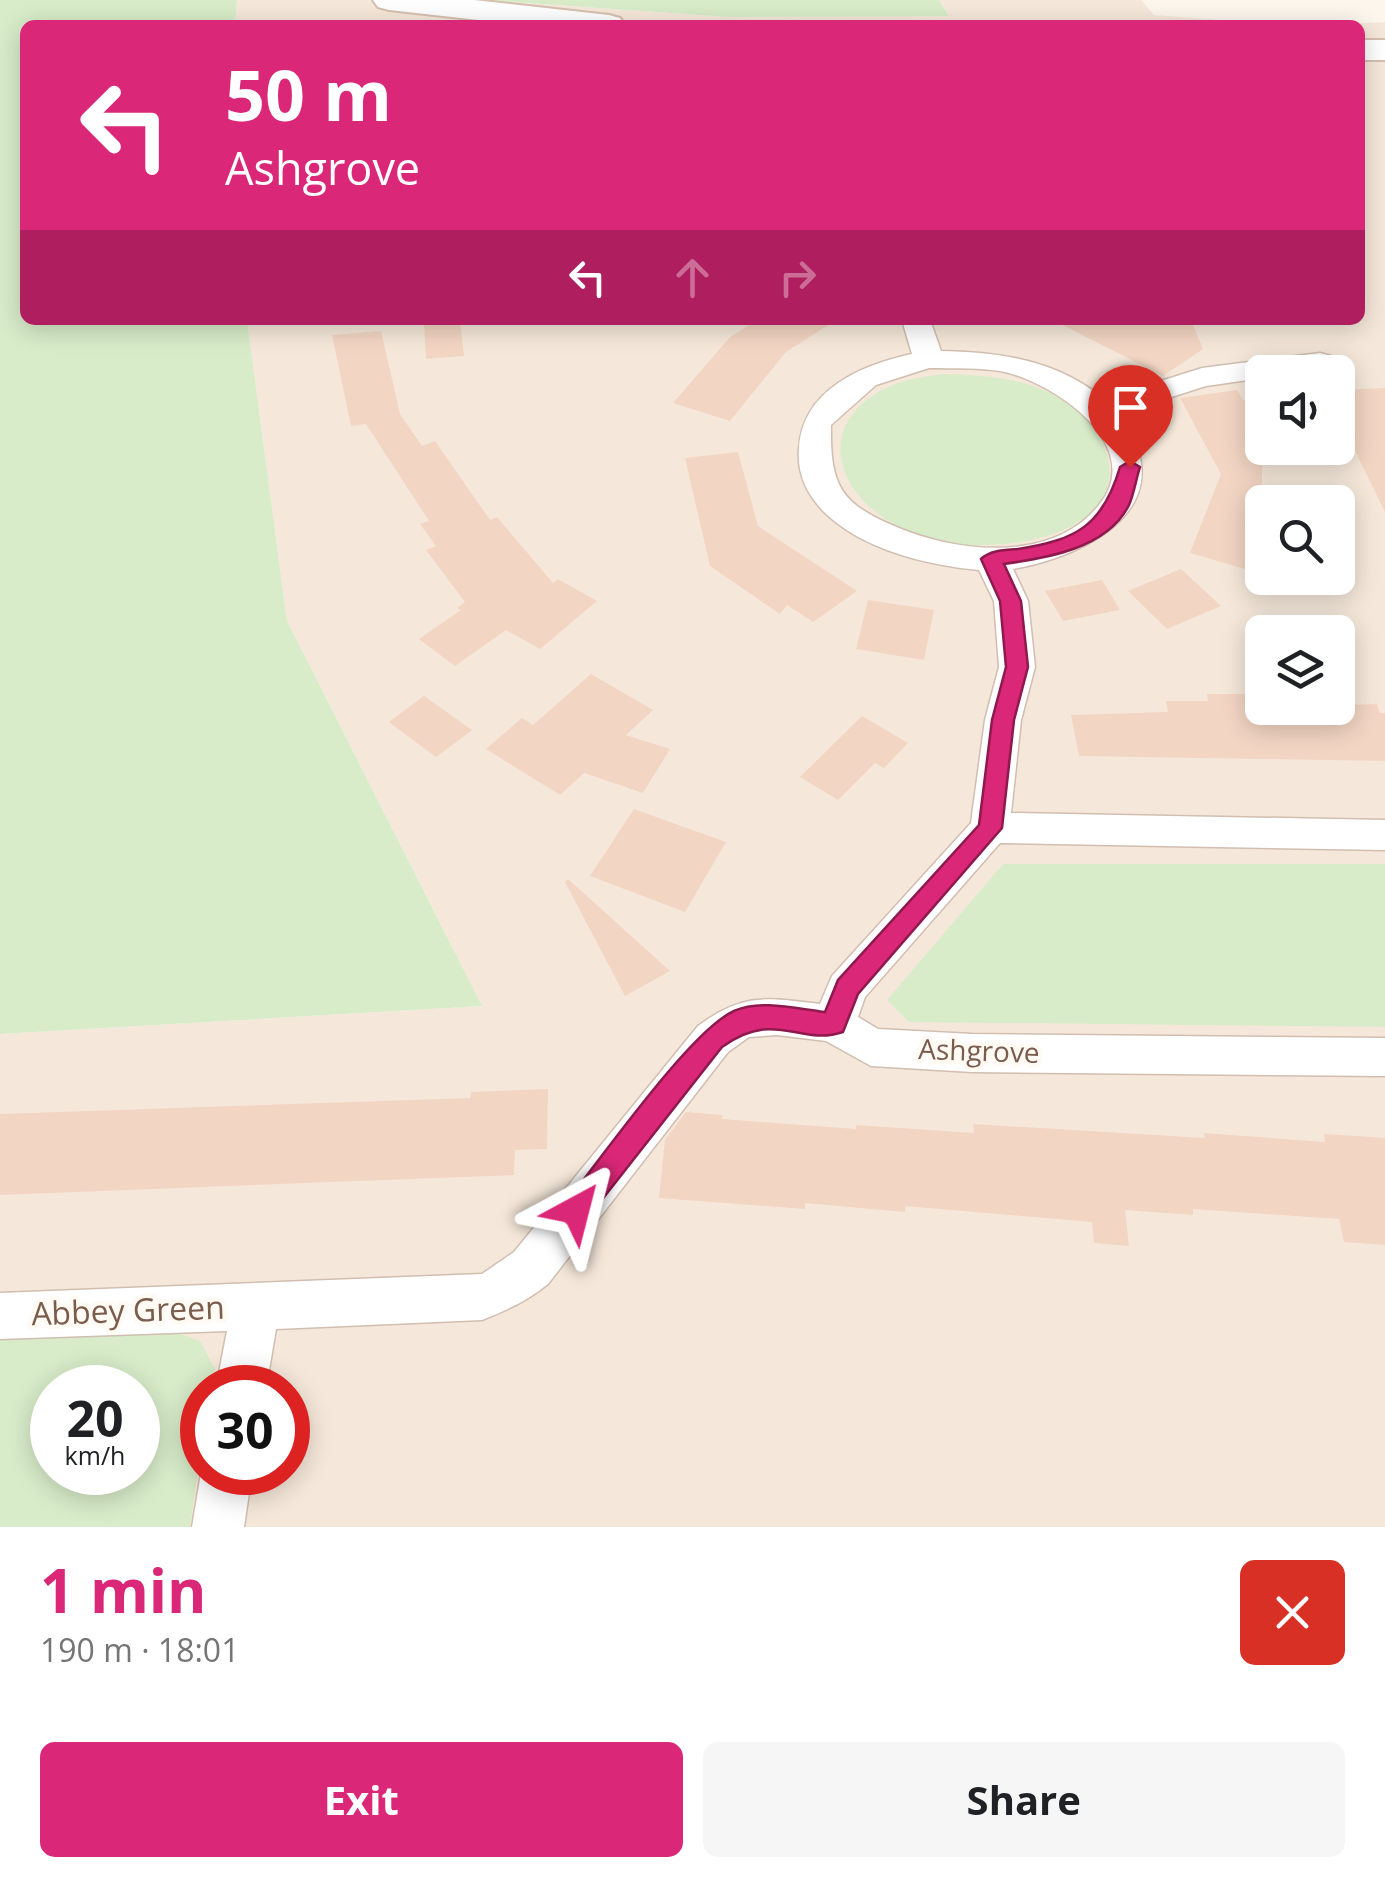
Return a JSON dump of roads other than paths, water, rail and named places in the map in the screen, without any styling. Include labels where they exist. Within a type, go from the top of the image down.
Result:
[{"type":"street","points":[[388,0],[565,20]]},
{"type":"street","points":[[918,325],[929,359]]},
{"type":"street","points":[[929,359],[1019,366],[1058,381],[1100,410],[1110,421],[1130,467],[1119,505],[1094,531],[1049,551],[991,559],[930,553],[869,529],[834,502],[815,472],[816,423],[853,383],[886,368],[929,359]]},
{"type":"street","points":[[1100,410],[1202,377],[1245,372]]},
{"type":"street","points":[[834,1024],[847,988],[990,828],[1003,720],[1017,667],[1010,601],[991,559]]},
{"type":"street","points":[[990,828],[1385,835]]},
{"type":"street","name":"Abbey Green","points":[[0,1316],[482,1297],[510,1286],[531,1268],[713,1039],[740,1019],[777,1017],[834,1024]]},
{"type":"street","name":"Ashgrove","points":[[834,1024],[870,1047],[972,1053],[1385,1057]]},
{"type":"street","name":"Abbey Green","points":[[245,1365],[256,1306]]},
{"type":"street","points":[[218,1527],[223,1495]]}]
